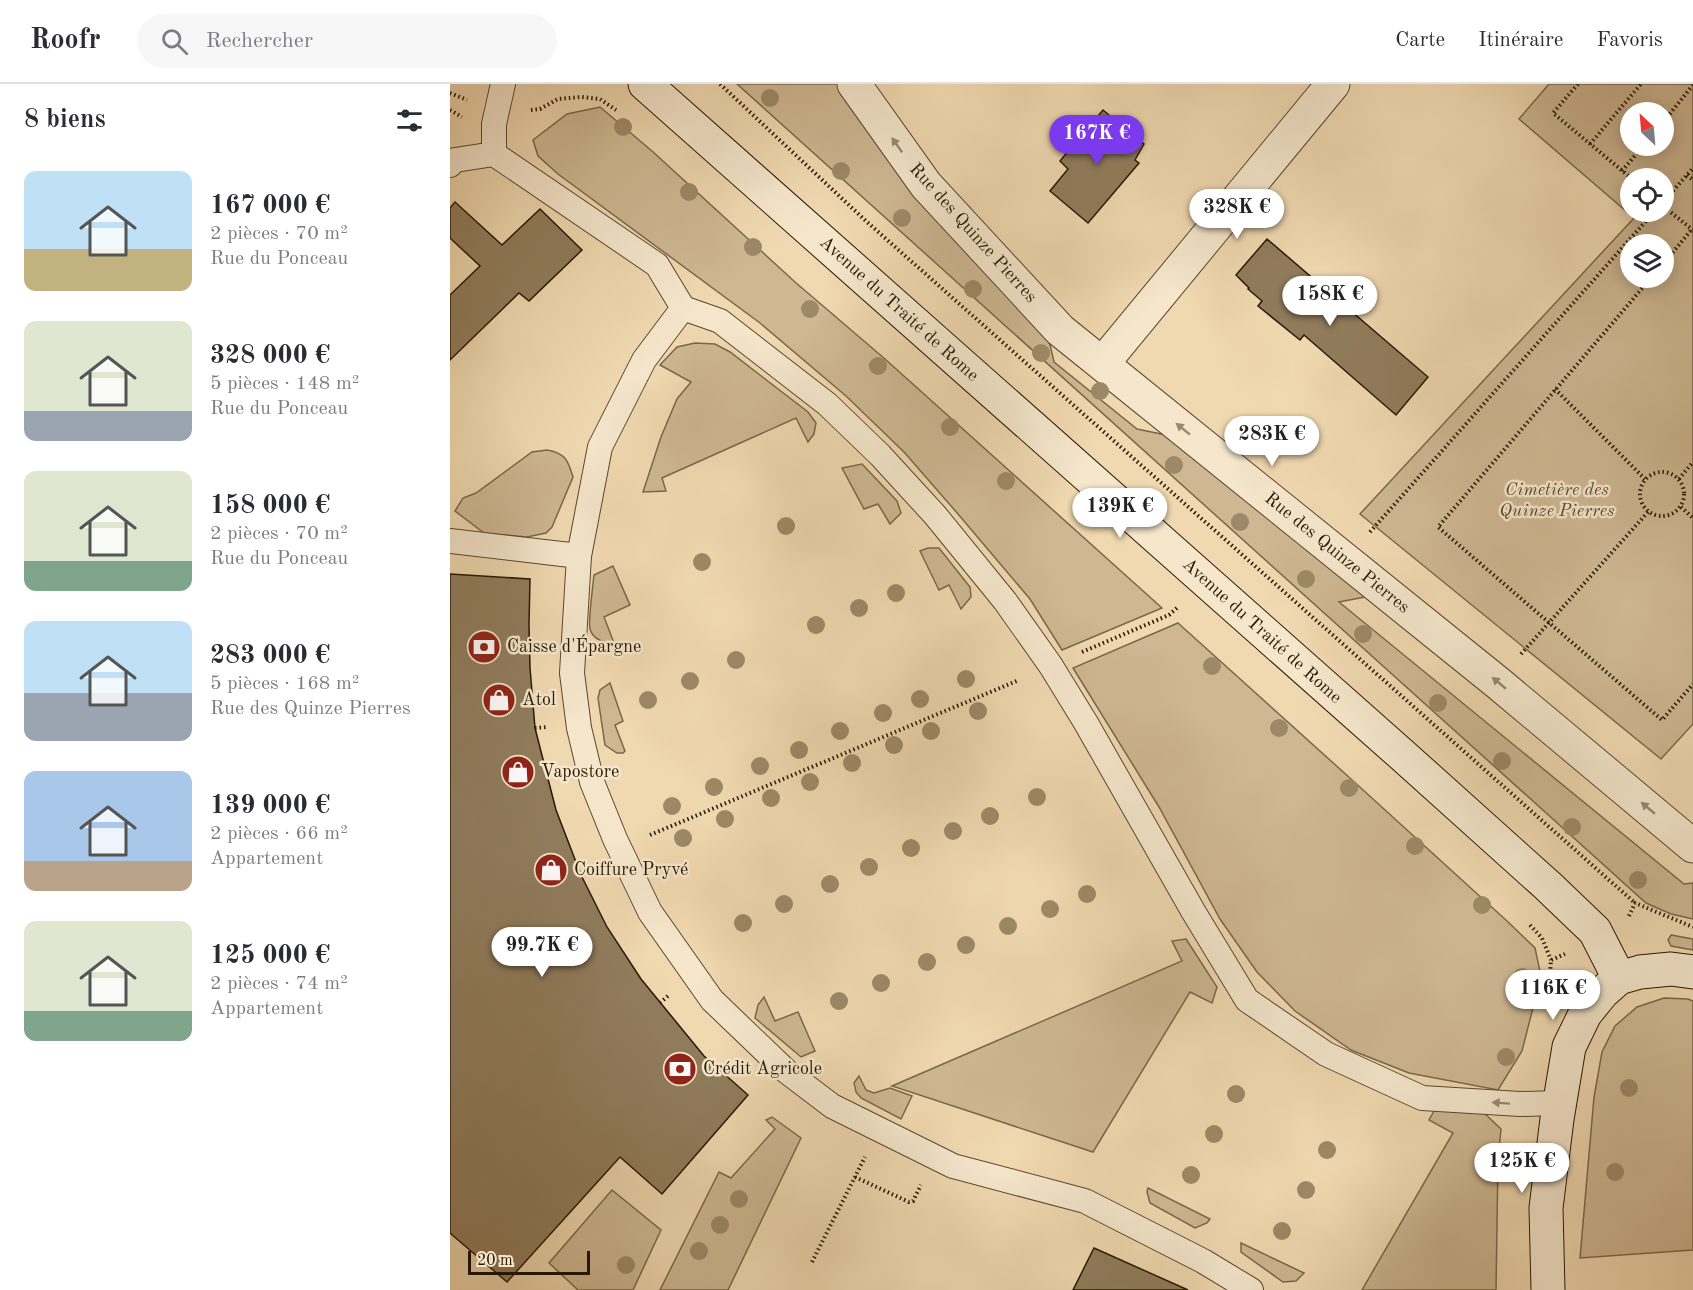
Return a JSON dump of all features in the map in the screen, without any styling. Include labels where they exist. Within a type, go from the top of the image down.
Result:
[{"type":"main road","name":"Avenue du Traité de Rome","points":[[645,84],[1383,737],[1548,886],[1595,931],[1619,978]]},
{"type":"main road","name":"Rue des Quinze Pierres","points":[[854,84],[926,185],[1060,330],[1346,559],[1693,846]]},
{"type":"main road","points":[[1103,363],[1332,84]]},
{"type":"main road","points":[[1548,1290],[1546,1208],[1559,1103],[1569,1047],[1585,1014],[1602,993],[1619,978],[1640,972],[1671,969],[1693,972]]},
{"type":"lane","points":[[494,154],[494,124],[503,84]]},
{"type":"lane","points":[[450,165],[455,160],[494,154],[657,265],[683,308],[720,321],[827,404],[880,455],[935,515],[1005,601],[1051,666],[1193,911],[1247,999],[1326,1054],[1422,1098],[1520,1104],[1559,1103]]},
{"type":"lane","points":[[683,308],[644,360],[600,447],[579,556],[572,673],[579,728],[592,782],[615,839],[650,912],[712,1000],[786,1071],[832,1106],[953,1166],[1085,1201],[1203,1262],[1251,1290]]},
{"type":"lane","points":[[450,541],[579,556]]},
{"type":"path","points":[[720,84],[876,230],[1635,903],[1693,927]]},
{"type":"path","points":[[1578,84],[1553,112],[1620,169]]},
{"type":"path","points":[[1590,144],[1641,84]]},
{"type":"path","points":[[1674,109],[1693,85]]},
{"type":"path","points":[[450,93],[467,100]]},
{"type":"path","points":[[533,110],[540,109],[558,99],[582,97],[600,99]]},
{"type":"path","points":[[450,110],[462,117]]},
{"type":"path","points":[[1625,168],[1635,156]]},
{"type":"path","points":[[1674,190],[1693,168]]},
{"type":"path","points":[[1687,175],[1693,180]]},
{"type":"path","points":[[1674,215],[1692,230],[1674,251]]},
{"type":"path","points":[[1346,559],[1645,222]]},
{"type":"path","points":[[1642,288],[1438,527],[1662,720],[1693,684]]},
{"type":"path","points":[[1555,389],[1645,479]]},
{"type":"path","points":[[1679,479],[1693,462]]},
{"type":"path","points":[[1658,472],[1666,472],[1679,479],[1684,492],[1681,507],[1676,512],[1662,517],[1648,512],[1640,501],[1639,493],[1645,479],[1658,472]]},
{"type":"path","points":[[1681,507],[1693,518]]},
{"type":"path","points":[[1498,683],[1523,651],[1648,512]]},
{"type":"path","points":[[1082,652],[1169,615],[1178,608]]},
{"type":"path","points":[[649,835],[1028,676]]},
{"type":"path","points":[[1628,918],[1635,903]]},
{"type":"path","points":[[660,1003],[670,994]]},
{"type":"path","points":[[812,1262],[865,1157]]},
{"type":"path","points":[[855,1177],[909,1202],[913,1201],[921,1185]]},
{"type":"green space","points":[[737,84],[843,84],[1048,336],[1054,362],[1137,429],[1171,436],[1370,596],[1339,602],[1684,884],[1693,883],[1693,919],[1671,914],[1646,903]]},
{"type":"green space","name":"Cimetière des Quinze Pierres","points":[[1549,84],[1693,84],[1693,724],[1661,759],[1360,514],[1630,222],[1674,222],[1674,168],[1620,168],[1620,206],[1519,119]]},
{"type":"green space","points":[[600,107],[1162,608],[1062,650],[1030,599],[958,514],[904,452],[846,396],[760,323],[558,174],[538,156],[533,140],[567,114]]},
{"type":"green space","points":[[695,343],[715,344],[730,352],[808,412],[816,423],[814,434],[808,442],[796,418],[662,478],[666,491],[643,492],[661,437],[677,399],[691,382],[660,365],[677,347]]},
{"type":"green space","points":[[547,450],[565,458],[573,477],[552,527],[546,533],[527,537],[484,533],[455,511],[463,498],[476,493],[532,452]]},
{"type":"green space","points":[[862,464],[897,501],[901,513],[890,524],[878,504],[864,509],[842,468]]},
{"type":"green space","points":[[939,548],[970,587],[971,597],[961,609],[949,585],[939,590],[920,551]]},
{"type":"green space","points":[[613,566],[630,605],[604,617],[614,643],[597,638],[590,629],[594,575]]},
{"type":"green space","points":[[1178,623],[1535,948],[1541,976],[1522,1051],[1498,1090],[1409,1073],[1351,1050],[1295,1011],[1257,972],[1220,919],[1159,807],[1073,668]]},
{"type":"green space","points":[[610,683],[623,721],[615,725],[625,751],[623,753],[617,753],[605,745],[598,698],[600,690]]},
{"type":"green space","points":[[1671,935],[1693,939],[1693,950],[1671,946],[1668,940]]},
{"type":"green space","points":[[1186,939],[1217,987],[1212,1003],[1190,992],[1093,1152],[892,1086],[1182,961],[1172,941]]},
{"type":"green space","points":[[764,997],[775,1021],[798,1012],[815,1051],[801,1057],[755,1018],[758,1005]]},
{"type":"green space","points":[[1664,998],[1693,1001],[1693,1250],[1580,1258],[1594,1097],[1602,1052],[1615,1026],[1637,1007]]},
{"type":"green space","points":[[859,1076],[866,1090],[874,1093],[890,1088],[912,1096],[901,1119],[861,1098],[856,1092],[854,1083]]},
{"type":"green space","points":[[1442,1108],[1484,1113],[1501,1129],[1498,1160],[1496,1290],[1362,1290],[1453,1133],[1429,1120],[1434,1111]]},
{"type":"green space","points":[[772,1117],[801,1138],[728,1290],[660,1290],[719,1172],[731,1178],[775,1129],[766,1120]]},
{"type":"green space","points":[[1148,1188],[1210,1219],[1207,1223],[1195,1228],[1150,1203]]},
{"type":"green space","points":[[612,1190],[661,1230],[633,1290],[578,1290],[549,1263]]},
{"type":"green space","points":[[1241,1243],[1304,1273],[1296,1281],[1283,1282],[1241,1252]]},
{"type":"building","points":[[1103,110],[1144,144],[1135,160],[1139,163],[1088,223],[1050,191],[1068,169],[1060,161]]},
{"type":"building","points":[[455,202],[502,245],[540,209],[582,250],[529,301],[519,293],[450,360],[450,295],[480,266],[450,238],[450,208]]},
{"type":"building","points":[[1267,239],[1428,377],[1396,415],[1304,335],[1300,340],[1258,306],[1262,301],[1236,275]]},
{"type":"building","points":[[450,574],[530,579],[530,668],[535,728],[556,810],[581,875],[607,927],[641,979],[704,1056],[748,1095],[662,1194],[620,1157],[507,1282],[450,1233]]},
{"type":"building","points":[[1094,1248],[1188,1290],[1073,1290]]},
{"type":"place","name":"Caisse d'Épargne","points":[[484,647]]},
{"type":"place","name":"Atol","points":[[499,700]]},
{"type":"place","name":"Vapostore","points":[[518,772]]},
{"type":"place","name":"Coiffure Pryvé","points":[[551,870]]},
{"type":"place","name":"Crédit Agricole","points":[[680,1069]]}]
